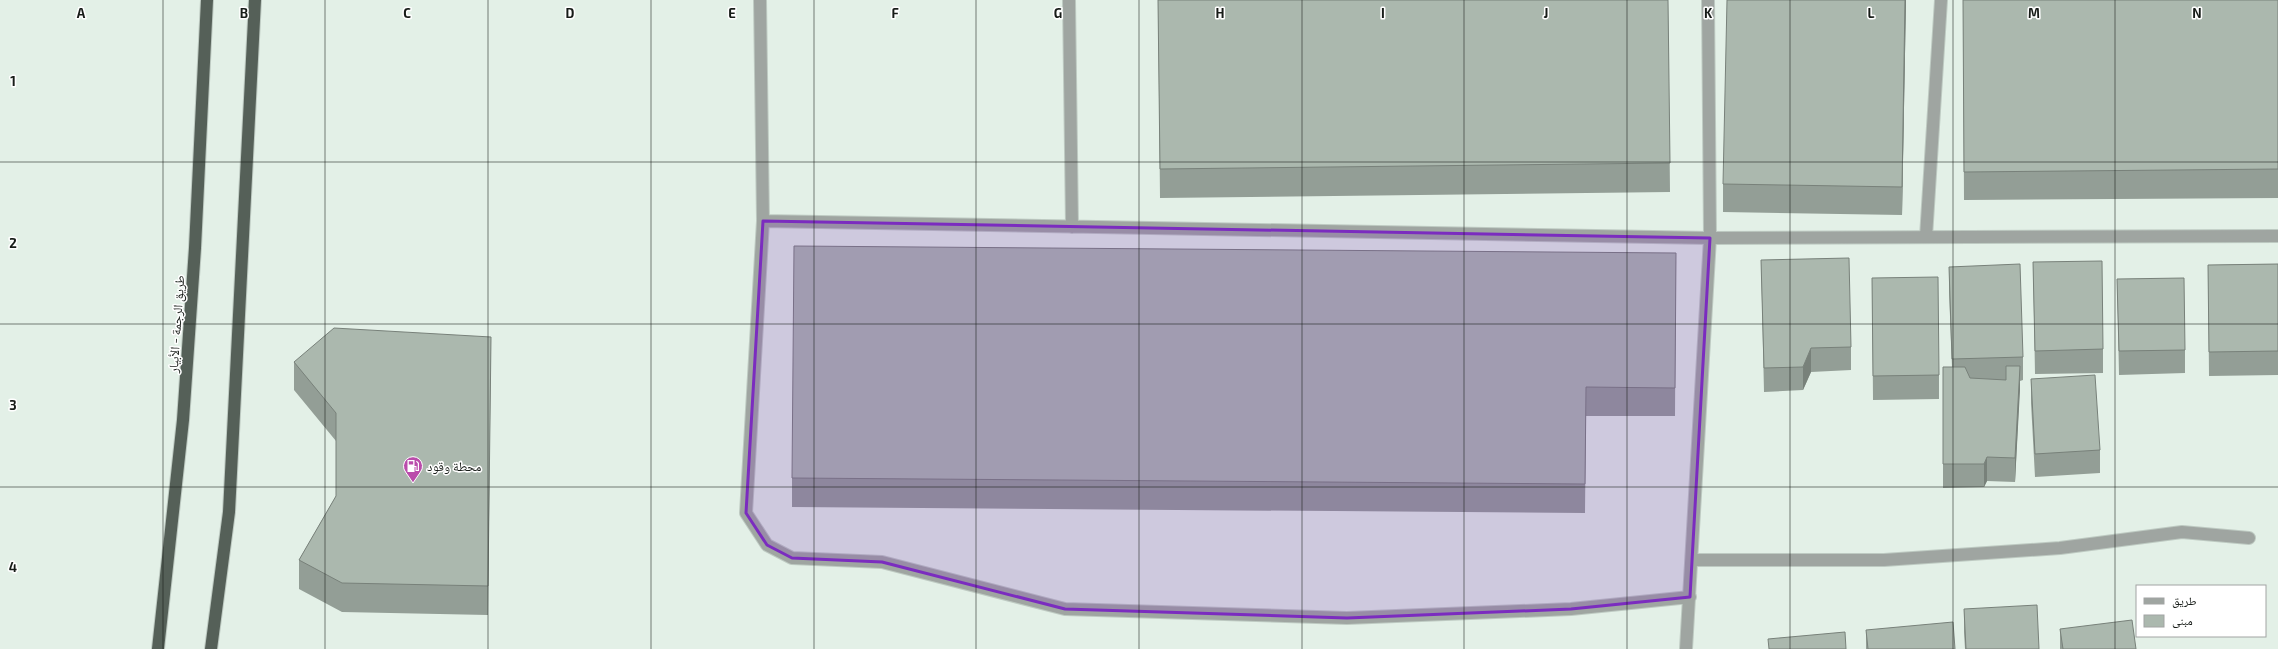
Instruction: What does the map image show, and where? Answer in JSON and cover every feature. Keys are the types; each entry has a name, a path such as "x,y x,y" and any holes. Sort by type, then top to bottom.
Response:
{"highway":[{"name":"طريق الرجمة - الأبيار","path":"158,649 183,420 195,248 207,0"},
{"path":"211,649 230,512 255,0"}],"street":[{"path":"760,0 763,221 746,513 767,545 792,558 882,562 1065,609 1347,618 1571,609 1690,597"},
{"path":"1069,0 1072,227"},
{"path":"1686,649 1710,238 1708,0"},
{"path":"1926,237 1941,0"},
{"path":"763,221 1710,238 2278,236"},
{"path":"1692,560 1884,560 2060,548 2182,532 2249,538"}],"highlighted area":[{"path":"763,221 1710,238 1690,597 1571,609 1347,618 1065,609 882,562 792,558 767,545 746,513"}],"building":[{"path":"1158,0 1668,0 1670,163 1160,169"},
{"path":"1727,0 1905,0 1902,187 1723,184"},
{"path":"1963,0 2278,0 2278,169 1964,172"},
{"path":"794,246 1676,253 1675,388 1586,387 1585,484 792,478"},
{"path":"1849,258 1851,347 1811,348 1803,367 1764,368 1761,260"},
{"path":"2102,261 2103,349 2035,351 2033,262"},
{"path":"2020,264 2023,357 1952,359 1949,267"},
{"path":"2278,264 2278,351 2209,352 2208,265"},
{"path":"1938,277 1939,375 1873,376 1872,278"},
{"path":"2184,278 2185,350 2119,351 2117,279"},
{"name":"محطة وقود","path":"334,328 491,337 488,586 342,583 299,560 336,496 336,413 294,362"},
{"path":"2006,366 2020,366 2015,458 1987,457 1984,464 1943,464 1943,367 1965,367 1970,378 2006,380"},
{"path":"2095,375 2100,450 2035,454 2031,379"},
{"path":"2037,605 2039,649 1966,649 1964,609"},
{"path":"2132,620 2136,649 2063,649 2060,629"},
{"path":"1953,622 1955,649 1868,649 1866,630"},
{"path":"1845,632 1846,649 1769,649 1768,639"}],"place":[{"name":"محطة وقود","path":"413,483"}]}
